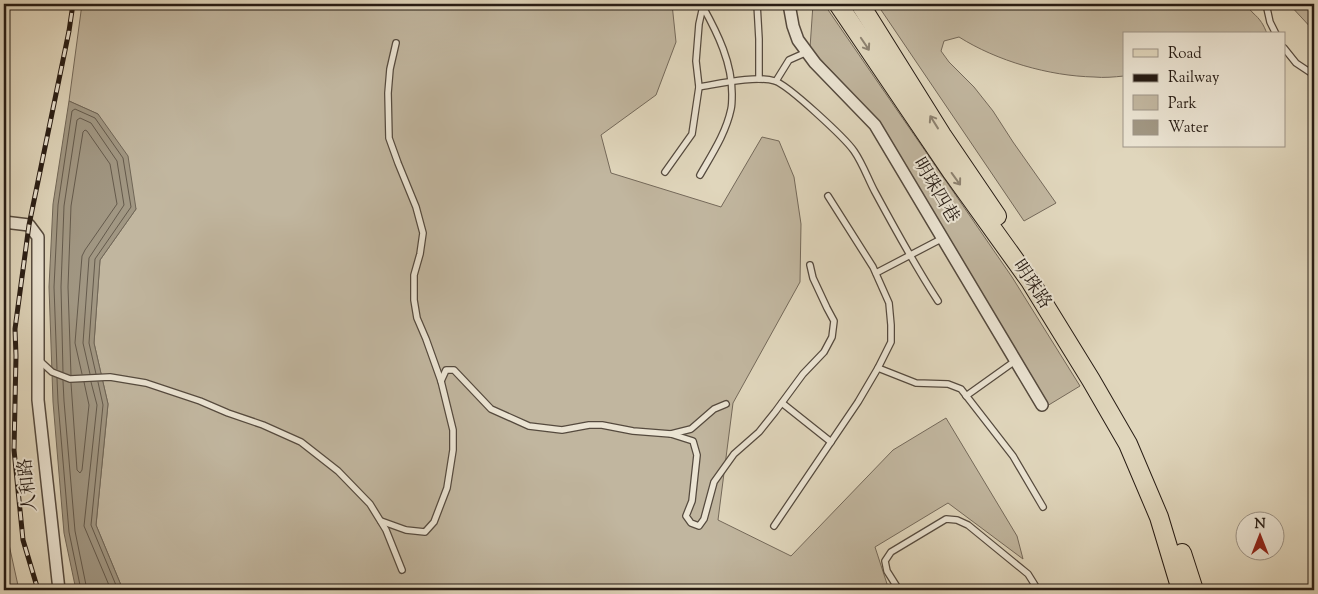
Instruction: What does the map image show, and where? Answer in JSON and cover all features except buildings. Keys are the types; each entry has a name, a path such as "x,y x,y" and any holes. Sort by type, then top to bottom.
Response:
{"main road":[{"name":"明珠路","path":"838,4 951,171 1030,281 1091,380 1128,444 1159,516 1181,590"},
{"name":"明珠路","path":"860,4 942,135 1032,267 1128,420 1159,485 1194,590"}],"street":[{"name":"明珠四巷","path":"789,4 798,40 815,62 875,125 1042,406"},
{"name":"人和路","path":"4,222 29,225 38,236 38,400 59,590"}],"lane":[{"path":"757,4 759,79"},
{"path":"1266,4 1270,22 1275,32"},
{"path":"700,175 722,135 732,108 732,82 727,60 713,24 703,6"},
{"path":"665,172 692,134 699,87 696,61 699,24 703,6"},
{"path":"381,521 406,530 425,532 434,522 447,488 453,450 453,430 441,381 417,318 414,300 414,276 420,254 422,233 416,207 389,138 388,93 390,69 396,43"},
{"path":"1286,50 1296,63 1314,75"},
{"path":"776,81 789,60 807,52"},
{"path":"699,87 759,79 776,81 798,97 827,123 854,151 909,256 938,302"},
{"path":"774,526 858,402 891,342 889,303 874,267 828,196"},
{"path":"876,273 942,238"},
{"path":"441,381 446,370 454,370 491,409 529,426 562,430 589,425 602,425 633,431 671,434 693,442 697,455 692,501 686,516 691,523 699,526 704,519 714,482 734,454 759,432 803,374 824,352 832,337 834,321 810,265"},
{"path":"38,360 52,372 70,379 110,377 146,383 200,400 300,442 338,471 370,504 386,530 402,570"},
{"path":"966,396 1016,361"},
{"path":"878,368 916,383 948,384 961,389 1013,456 1043,507"},
{"path":"782,403 831,442"},
{"path":"671,434 691,429 714,409 726,404"},
{"path":"899,590 887,572 884,561 891,552 946,519 957,520 968,525 1028,574 1038,590"}],"green space":[{"path":"82,4 672,4 676,42 656,95 601,135 611,173 721,207 762,137 779,141 794,177 801,224 800,282 733,403 718,520 791,556 893,450 946,418 1017,536 1023,559 948,503 875,547 889,590 123,590 96,525 108,404 94,343 100,260 136,209 98,114 69,101"},
{"path":"813,4 824,4 1012,277 1080,386 1047,406 880,123 810,48"},
{"path":"877,4 1244,4 1260,20 1266,32 1123,32 1123,76 1105,77 1059,74 1007,60 974,46 959,37 944,41 941,51 993,111 1056,203 1024,221"},
{"path":"1289,4 1314,4 1314,31"},
{"path":"8,540 19,590 4,590 4,541"}],"water":[{"path":"69,101 98,114 128,156 136,209 100,260 94,343 108,404 96,525 123,590 76,590 64,533 53,402 49,287 53,204"}],"railway":[{"path":"38,590 23,540 14,450 15,329 29,225 73,4"}]}
